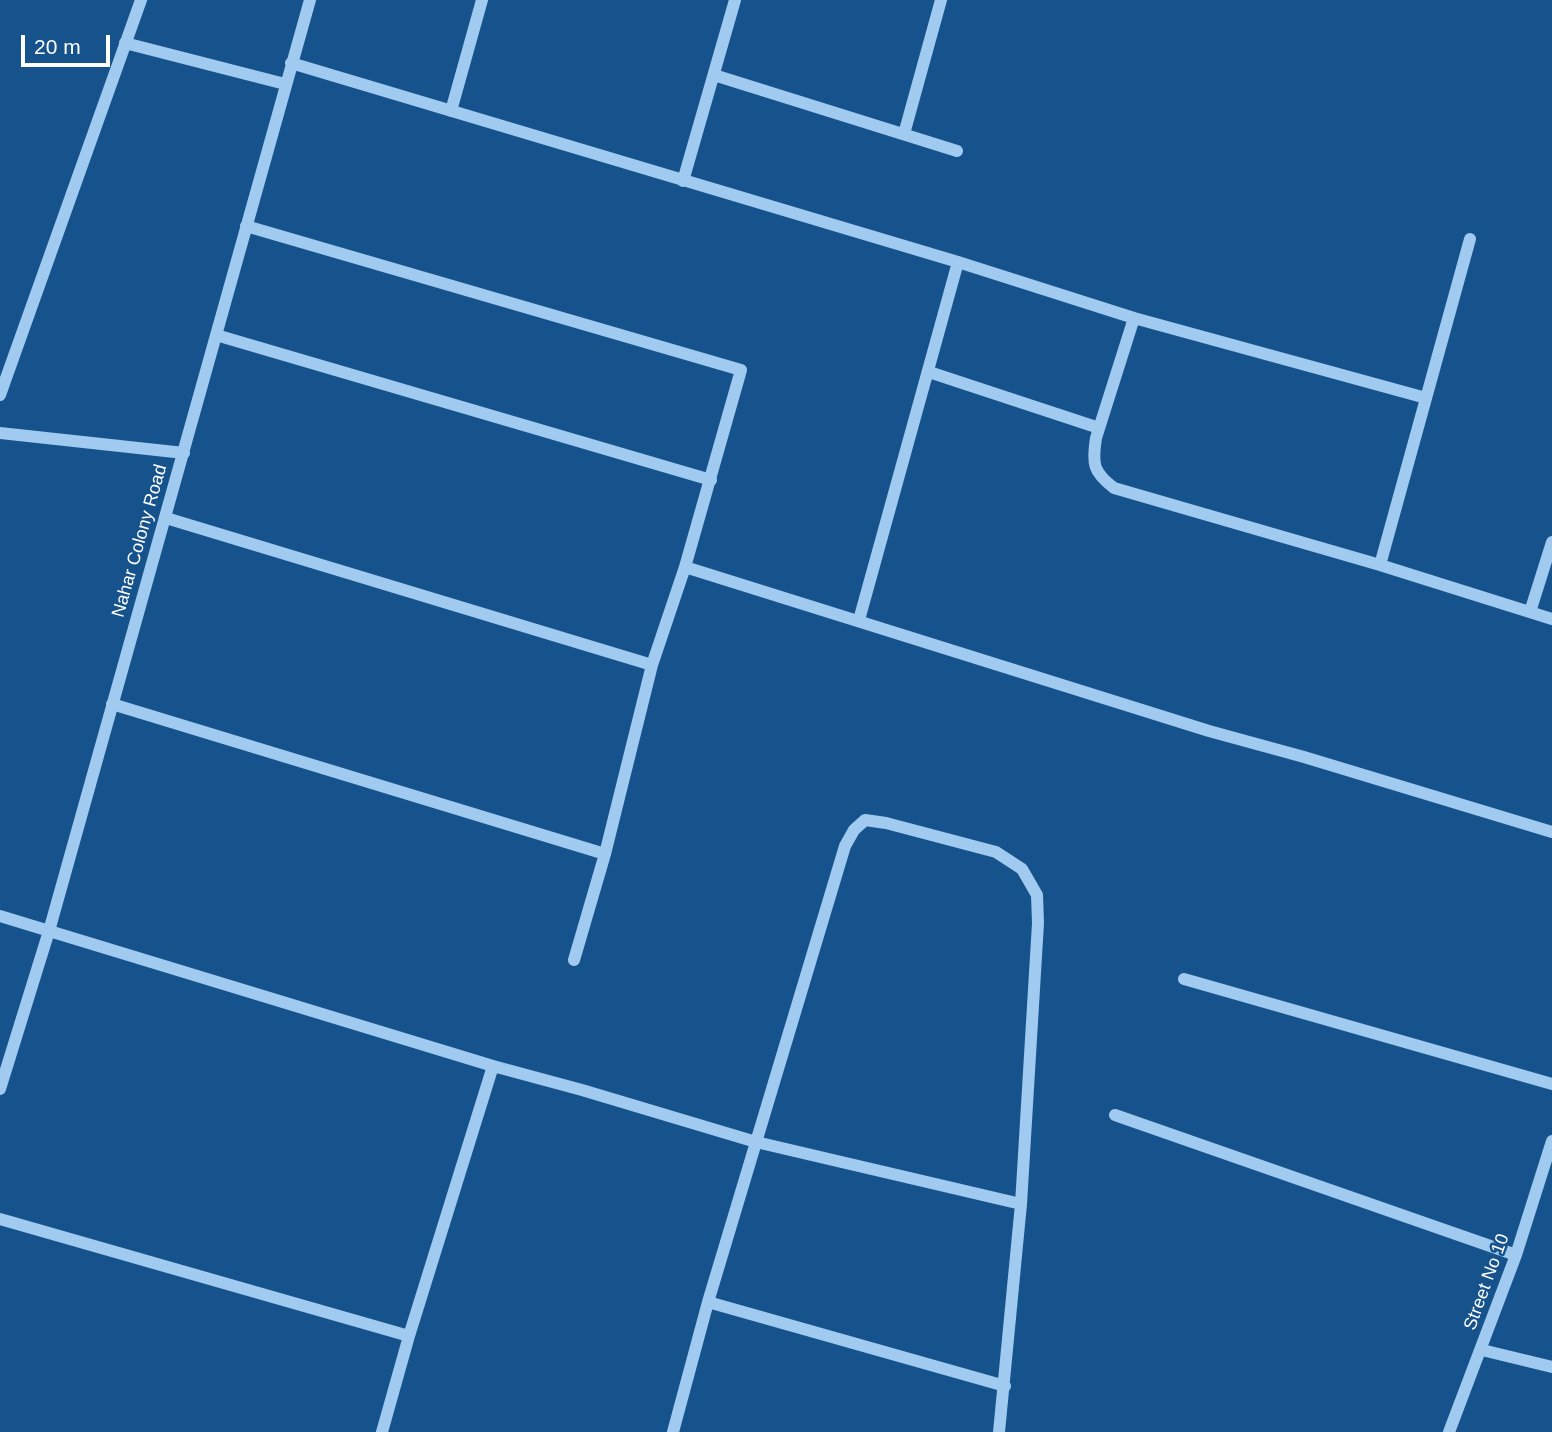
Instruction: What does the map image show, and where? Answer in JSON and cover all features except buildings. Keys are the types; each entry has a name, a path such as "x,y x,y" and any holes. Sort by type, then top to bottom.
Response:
{"street":[{"path":"0,395 141,0"},
{"name":"Nahar Colony Road","path":"0,1089 49,930 310,0"},
{"path":"451,111 482,0"},
{"path":"683,181 735,0"},
{"path":"904,135 942,0"},
{"path":"125,43 285,84"},
{"path":"291,63 958,262 1134,318 1426,398"},
{"path":"714,75 957,151"},
{"path":"246,226 741,370 711,480 653,665 605,854 574,960"},
{"path":"1380,565 1470,239"},
{"path":"859,620 958,262"},
{"path":"1134,318 1099,428 1093,459 1098,476 1114,488 1380,565 1552,619"},
{"path":"216,335 711,480"},
{"path":"929,372 1099,428"},
{"path":"0,433 184,453"},
{"path":"166,517 653,665"},
{"path":"1530,612 1552,542"},
{"path":"685,567 1209,731 1552,832"},
{"path":"112,704 605,854"},
{"path":"673,1432 708,1302 845,846 854,830 865,820 996,852 1022,869 1037,895 1038,923 1021,1204 999,1432"},
{"path":"0,916 493,1066 756,1142 1021,1204"},
{"path":"1184,979 1552,1084"},
{"path":"382,1432 493,1066"},
{"path":"1115,1115 1516,1255"},
{"name":"Street No 10","path":"1449,1432 1516,1255 1552,1142"},
{"path":"0,1219 409,1336"},
{"path":"708,1302 1005,1386"},
{"path":"1482,1350 1552,1367"}]}
